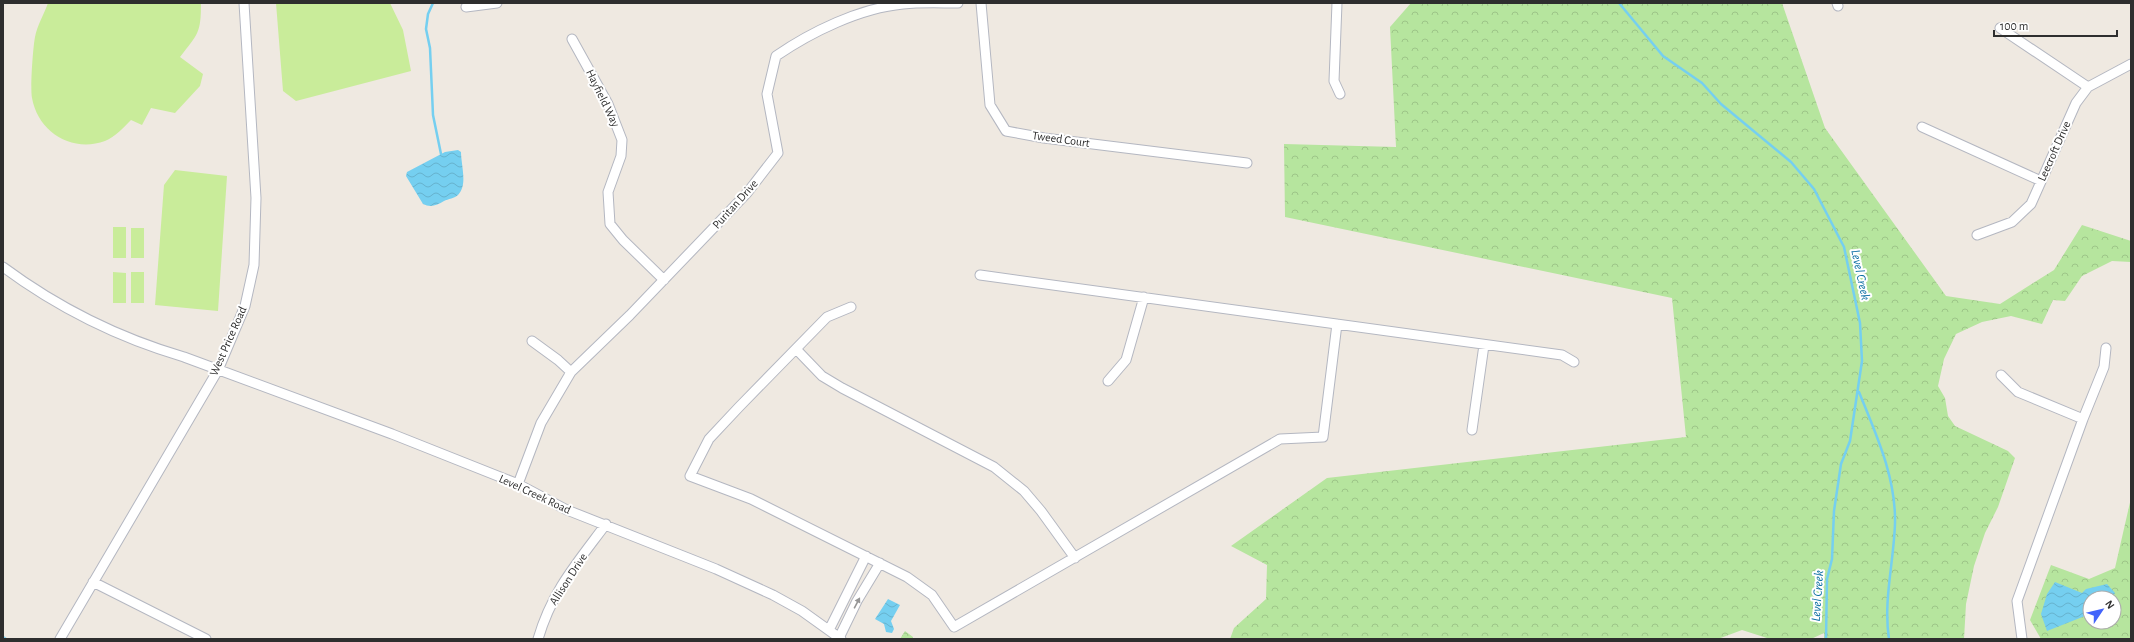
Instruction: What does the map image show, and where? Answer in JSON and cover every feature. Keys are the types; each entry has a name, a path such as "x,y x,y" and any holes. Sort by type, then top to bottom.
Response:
{"street":[{"name":"West Price Road","path":"60,639 218,370 245,306 254,265 256,198 244,3"},
{"path":"466,7 497,3"},
{"name":"Puritan Drive","path":"518,484 541,423 571,372 664,280 747,193 778,154 767,94 776,56 800,39 871,10 902,4 958,3"},
{"name":"Tweed Court","path":"981,3 990,105 1006,131 1044,138 1247,163"},
{"path":"1337,3 1334,81 1340,94"},
{"path":"2000,28 2088,87"},
{"name":"Hayfield Way","path":"572,39 608,104 622,140 621,156 608,192 610,224 623,240 664,280"},
{"name":"Leecroft Drive","path":"1977,235 2012,222 2032,204 2076,103 2088,87 2131,64"},
{"path":"1922,127 2041,181"},
{"name":"Level Creek Road","path":"3,267 63,306 104,328 157,349 392,434 518,484 566,510 606,524 773,595 802,611 840,638"},
{"path":"980,275 1562,355 1574,362"},
{"path":"1108,381 1126,360 1135,335 1144,298"},
{"path":"851,306 827,318 709,439 690,476 751,499 907,577 932,595 954,627 1280,439 1324,437 1337,324"},
{"path":"532,341 558,360 571,372"},
{"path":"1472,430 1484,345"},
{"path":"2022,639 2017,601 2083,419 2104,367 2106,348"},
{"path":"796,349 822,376 842,388 994,467 1024,491 1041,511 1075,558"},
{"path":"2001,374 2018,392 2083,419"},
{"name":"Allison Drive","path":"538,639 545,615 557,591 606,524"},
{"path":"829,630 866,556"},
{"path":"840,638 857,601 880,563"},
{"path":"93,582 206,639"}],"green space":[{"path":"48,3 201,3 200,21 197,33 195,38 180,57 203,74 200,86 175,113 151,108 142,125 131,120 116,134 105,141 93,144 81,144 69,142 58,137 41,121 31,93 35,37"},
{"path":"276,3 390,3 403,30 411,71 296,101 283,91"},
{"path":"1411,3 1782,3 1825,128 1946,296 2000,304 2054,270 2082,225 2131,241 2131,262 2112,261 2082,276 2065,301 2053,300 2042,324 2011,316 1982,322 1956,334 1944,359 1938,386 1945,398 1948,416 1955,426 2008,451 2015,458 1998,507 1985,533 1974,566 1966,604 1964,639 1824,639 1824,633 1811,639 1770,639 1742,630 1718,639 1230,639 1234,628 1266,599 1267,565 1231,546 1327,478 1686,437 1672,298 1285,217 1284,144 1396,147 1390,27"},
{"path":"175,170 227,176 218,311 155,305 164,185"},
{"path":"113,227 126,227 126,258 113,258"},
{"path":"131,228 144,228 144,258 131,258"},
{"path":"113,272 126,273 126,303 113,303"},
{"path":"131,272 144,272 144,303 131,303"},
{"path":"2131,498 2131,639 2041,639 2030,620 2051,565 2089,579 2115,568"},
{"path":"905,631 913,637 913,639 900,639"}],"water":[{"path":"458,150 461,152 463,175 463,186 461,191 457,196 436,205 429,206 423,204 406,176 407,172 445,152"},
{"path":"2055,582 2082,593 2082,617 2047,631 2041,614 2047,594"},
{"path":"2107,584 2112,590 2085,590 2086,589"},
{"path":"888,599 900,605 891,621 894,629 892,633 886,632 884,624 875,619"}],"waterway":[{"path":"433,3 428,14 426,29 430,48 433,115 441,154"},
{"name":"Level Creek","path":"1619,3 1663,56 1702,83 1721,104 1791,162 1814,189 1844,247 1860,323 1862,361 1850,441 1841,464 1834,511 1832,559 1827,579 1826,639"},
{"path":"1859,392 1884,456 1892,489 1895,523 1887,610 1889,639"}]}
